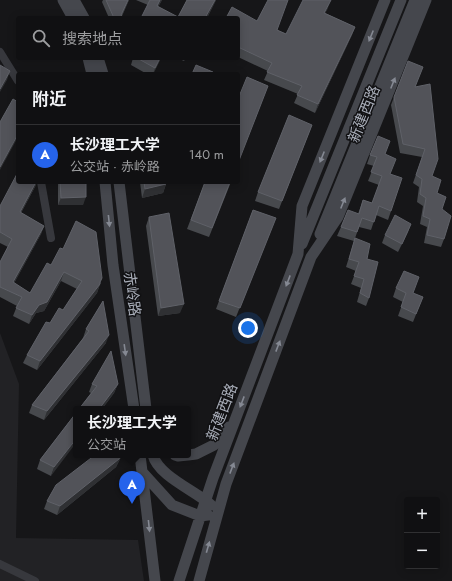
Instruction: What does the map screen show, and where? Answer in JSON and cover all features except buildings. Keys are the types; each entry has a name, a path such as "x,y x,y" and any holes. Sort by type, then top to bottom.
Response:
{"main road":[{"path":"63,0 72,16"},
{"path":"74,0 83,16"},
{"name":"新建西路","path":"298,254 302,206 386,0"},
{"name":"新建西路","path":"179,581 213,478 298,254 401,0"},
{"name":"新建西路","path":"219,509 226,484 311,257 415,0"},
{"name":"新建西路","path":"311,257 338,217 426,0"},
{"path":"88,60 92,72"},
{"path":"99,60 102,72"},
{"name":"赤岭路","path":"105,184 113,265 134,406"},
{"name":"赤岭路","path":"119,184 146,406"},
{"path":"191,455 196,454 214,445 235,419"},
{"path":"140,458 155,581"},
{"path":"154,458 170,477 219,509"},
{"path":"143,473 172,505 200,516 219,509"},
{"path":"199,581 219,509"}],"street":[{"path":"0,52 16,78"},
{"path":"41,184 51,238"},
{"path":"0,564 35,581"}],"shaded area":[{"path":"0,333 19,384 16,538 138,540 144,581 0,581"}],"place":[{"name":"长沙理工大学","path":"132,504"}]}
